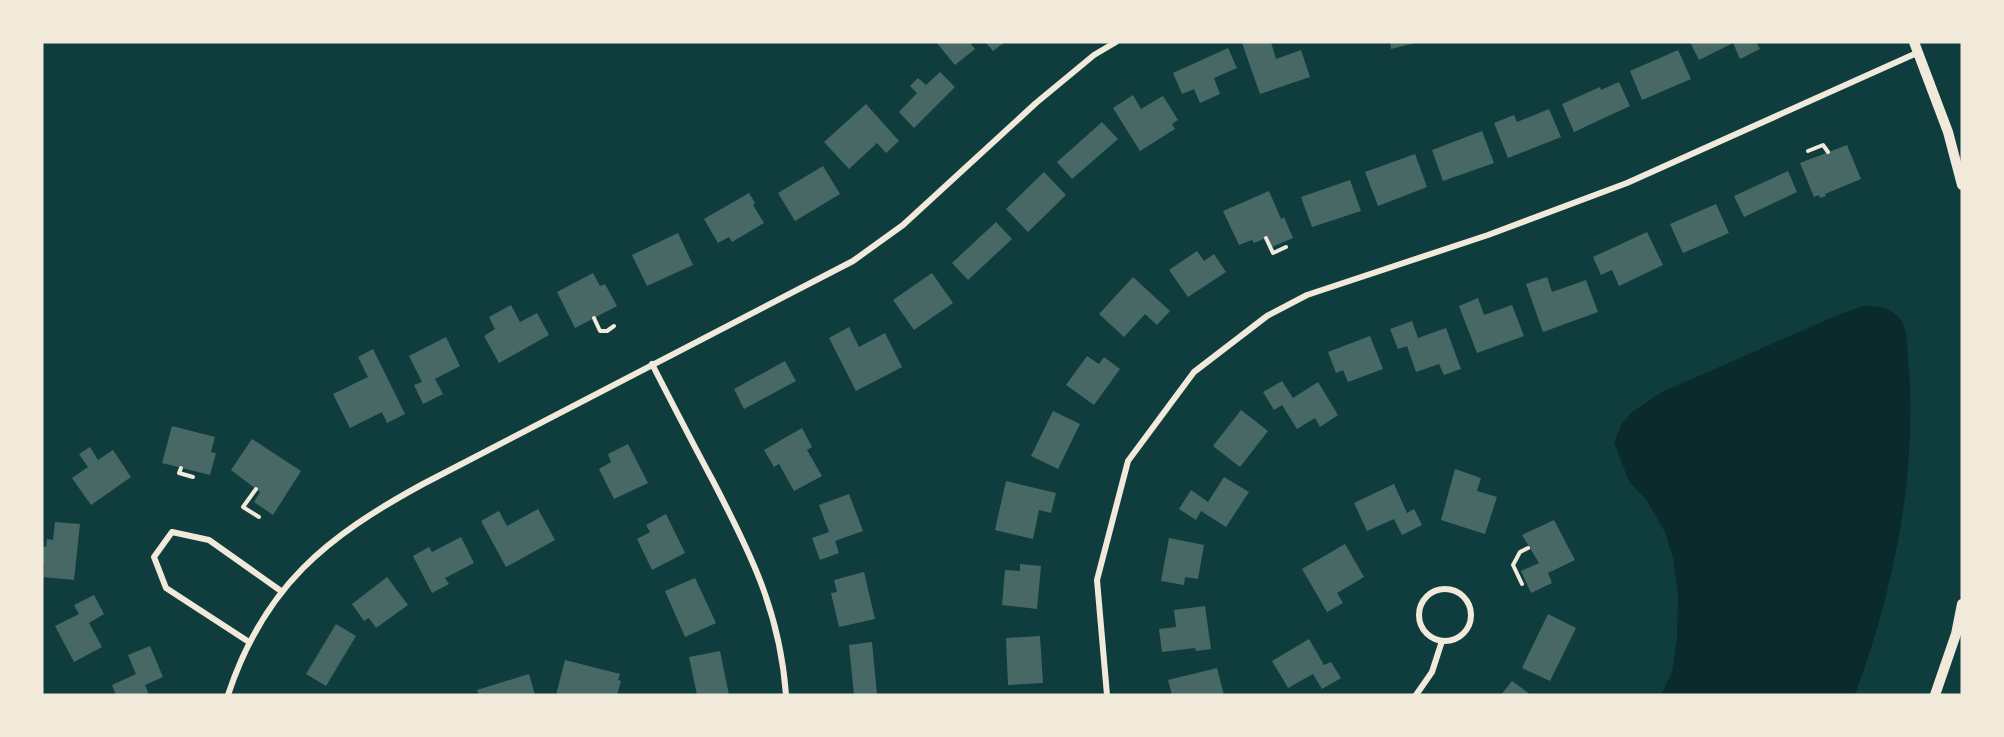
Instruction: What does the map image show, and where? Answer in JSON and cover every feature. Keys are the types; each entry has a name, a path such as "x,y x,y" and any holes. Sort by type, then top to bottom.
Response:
{"street":[{"path":"228,695 249,642 263,616 281,591 326,546 350,527 378,508 853,261 903,225 1036,103 1094,55 1116,42"},
{"path":"1107,695 1097,580 1128,461 1194,372 1267,316 1307,295 1488,235 1627,183 1916,47 1948,132 1962,185"},
{"path":"652,364 757,569 780,643 786,695"},
{"path":"249,642 166,588 154,557 172,532 209,540 281,591"},
{"path":"1448,589 1458,592 1466,599 1471,618 1468,628 1461,635 1452,640 1442,641 1432,638 1424,631 1419,612 1422,602 1429,594 1448,589"},
{"path":"1935,695 1956,634 1962,604"},
{"path":"1416,695 1432,672 1442,641"}],"path":[{"path":"1808,151 1823,145 1828,152"},
{"path":"1266,238 1273,253 1286,248"},
{"path":"594,318 600,331 607,331 615,326"},
{"path":"181,468 179,473 193,477"},
{"path":"256,489 243,507 259,517"},
{"path":"1522,584 1513,565 1520,552 1528,548"}],"water":[{"path":"1863,306 1888,310 1896,315 1903,324 1907,343 1911,410 1905,493 1891,576 1869,656 1855,695 1661,695 1672,672 1677,639 1678,595 1673,558 1665,532 1647,501 1629,481 1614,443 1621,425 1632,412 1660,393 1842,313"}],"building":[{"path":"936,42 974,42 971,44 975,49 955,65"},
{"path":"985,42 1005,42 993,51"},
{"path":"1271,42 1276,59 1301,50 1310,77 1260,94 1242,43"},
{"path":"1390,42 1415,42 1415,43 1391,49"},
{"path":"1690,42 1756,42 1760,49 1740,59 1733,43 1699,60"},
{"path":"1228,48 1237,68 1214,78 1220,94 1200,103 1194,89 1182,94 1173,73"},
{"path":"1678,50 1691,79 1642,100 1630,71"},
{"path":"940,72 955,87 914,128 899,112 917,93 910,86 918,78 926,85"},
{"path":"1619,82 1630,106 1574,132 1562,104 1600,87 1601,90"},
{"path":"1133,95 1141,109 1163,96 1178,120 1172,124 1175,129 1140,151 1113,108"},
{"path":"866,104 899,141 886,153 877,143 849,169 824,142"},
{"path":"1549,109 1561,137 1508,158 1494,123 1514,115 1517,122"},
{"path":"1102,122 1118,139 1072,179 1057,162"},
{"path":"1482,131 1494,163 1443,181 1432,150"},
{"path":"1847,145 1861,179 1825,194 1826,196 1814,197 1800,163"},
{"path":"1415,154 1427,187 1378,206 1365,172"},
{"path":"823,166 840,194 795,221 778,193"},
{"path":"1788,171 1797,192 1744,217 1734,196"},
{"path":"1044,172 1066,195 1028,232 1006,209"},
{"path":"1350,180 1361,211 1312,227 1301,197"},
{"path":"1269,191 1281,219 1284,217 1293,238 1272,247 1268,237 1254,243 1252,240 1239,245 1223,211"},
{"path":"749,193 764,223 732,242 729,237 718,243 704,219"},
{"path":"1716,204 1729,233 1683,253 1670,224"},
{"path":"996,222 1012,239 968,280 952,263"},
{"path":"1647,232 1663,265 1619,286 1612,270 1601,275 1593,257"},
{"path":"678,233 693,265 647,286 632,255"},
{"path":"1197,251 1204,261 1214,254 1226,272 1188,297 1169,270"},
{"path":"593,273 600,286 605,284 617,306 575,328 557,292"},
{"path":"932,273 953,303 914,330 893,300"},
{"path":"1133,277 1170,311 1157,325 1145,314 1124,337 1099,314"},
{"path":"1547,277 1552,292 1586,280 1598,312 1543,332 1526,284"},
{"path":"1478,298 1484,315 1512,305 1524,336 1477,353 1459,306"},
{"path":"511,305 520,322 537,313 549,335 499,363 484,336 495,329 489,317"},
{"path":"1412,321 1418,338 1446,328 1461,369 1444,375 1439,364 1416,372 1407,346 1398,349 1390,329"},
{"path":"849,327 859,347 885,333 902,367 856,391 829,338"},
{"path":"1370,336 1383,369 1348,382 1343,370 1336,373 1328,352"},
{"path":"446,337 460,366 435,379 443,394 423,404 414,385 422,382 409,356"},
{"path":"373,349 405,414 387,423 382,412 350,428 333,394 368,377 358,357"},
{"path":"1087,356 1099,364 1104,357 1120,369 1094,405 1066,385"},
{"path":"785,361 796,381 744,409 734,389"},
{"path":"1282,381 1293,398 1318,382 1338,415 1320,427 1315,418 1297,429 1282,405 1274,410 1263,392"},
{"path":"1241,410 1268,431 1240,467 1213,446"},
{"path":"1053,411 1080,424 1058,469 1031,456"},
{"path":"172,426 215,437 211,452 216,453 210,475 162,463"},
{"path":"802,428 812,447 807,450 822,476 794,491 779,464 774,467 764,450"},
{"path":"252,439 301,471 273,515 254,502 260,492 231,470"},
{"path":"628,444 648,483 614,499 599,469 611,462 608,454"},
{"path":"90,447 98,460 113,450 131,477 91,505 72,478 88,467 79,454"},
{"path":"1455,469 1481,478 1477,491 1497,497 1485,534 1441,520"},
{"path":"1224,477 1249,492 1226,527 1201,511 1196,520 1179,509 1191,490 1208,502"},
{"path":"1006,481 1056,493 1051,513 1039,510 1033,539 995,530"},
{"path":"1394,484 1407,513 1414,509 1422,525 1402,535 1394,519 1367,531 1354,503"},
{"path":"849,494 863,531 835,541 839,553 820,560 812,538 829,532 819,505"},
{"path":"538,509 555,540 506,567 481,521 499,511 507,526"},
{"path":"666,514 685,553 652,570 637,539 650,532 646,525"},
{"path":"1554,520 1575,560 1548,573 1552,583 1531,593 1521,571 1539,563 1522,535"},
{"path":"55,522 80,524 74,580 43,577 42,546 46,547 47,539 53,540"},
{"path":"461,537 474,563 445,578 449,584 432,593 413,556 429,547 432,552"},
{"path":"1169,538 1204,545 1198,579 1185,577 1184,585 1161,581"},
{"path":"1345,544 1364,577 1337,593 1343,603 1327,612 1302,569"},
{"path":"1020,564 1041,566 1037,609 1002,605 1005,570 1020,571"},
{"path":"864,572 875,619 839,627 831,593 837,592 834,580"},
{"path":"387,577 408,605 376,628 369,618 364,621 352,604"},
{"path":"695,578 716,623 685,637 665,591"},
{"path":"94,595 104,614 89,623 102,647 74,662 55,626 79,614 74,605"},
{"path":"1205,606 1211,649 1196,651 1195,648 1162,652 1159,629 1176,627 1174,610"},
{"path":"1548,614 1576,628 1550,681 1522,668"},
{"path":"336,624 356,636 326,686 306,674"},
{"path":"1040,636 1043,683 1008,685 1006,638"},
{"path":"1309,639 1324,665 1331,662 1341,678 1322,689 1313,674 1288,688 1272,661"},
{"path":"872,642 877,695 854,695 849,645"},
{"path":"150,646 163,677 145,685 149,695 116,695 112,685 136,674 128,655"},
{"path":"720,651 729,695 697,695 689,657"},
{"path":"565,660 620,674 618,680 621,681 617,695 556,695"},
{"path":"1217,668 1224,695 1172,695 1168,680"},
{"path":"529,674 535,695 479,695 477,690"},
{"path":"1512,681 1531,695 1501,695"}]}
